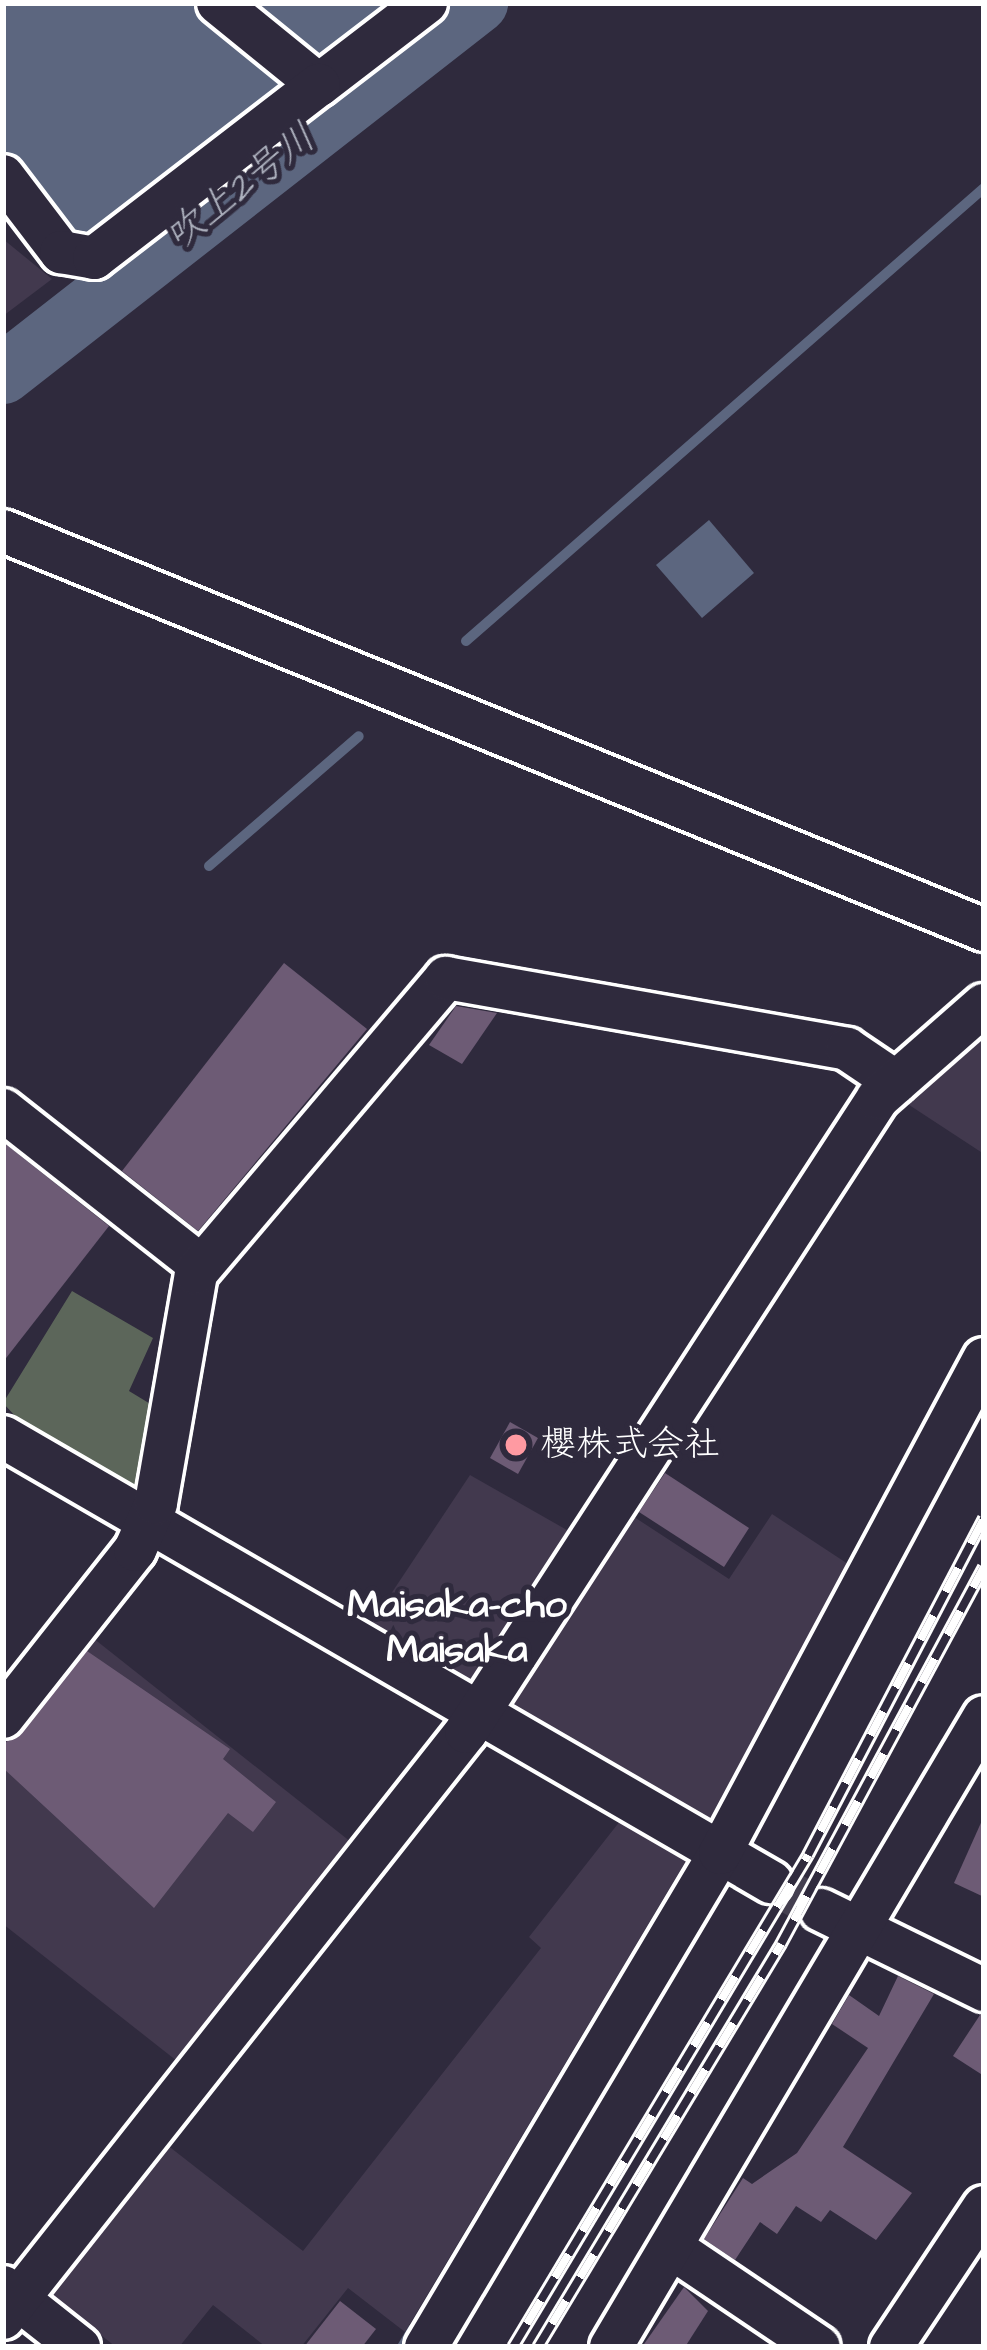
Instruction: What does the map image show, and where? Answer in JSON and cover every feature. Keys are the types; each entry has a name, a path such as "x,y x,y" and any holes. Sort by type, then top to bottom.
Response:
{"street":[{"path":"218,3 319,86"},
{"path":"3,176 61,252 94,258 426,3"},
{"path":"3,531 984,931"},
{"path":"3,1717 145,1526 201,1266 446,978 847,1049 896,1082"},
{"path":"79,2347 8,2301 476,1714 896,1082 984,1005"},
{"path":"3,1110 201,1266"},
{"path":"426,2347 720,1852 984,1359"},
{"path":"3,1437 145,1526 771,1882"},
{"path":"611,2347 865,1934 984,1717"},
{"path":"821,1910 984,1990"},
{"path":"891,2347 984,2207"},
{"path":"672,2248 819,2347"}],"shaded area":[{"path":"3,239 52,279 3,316"},
{"path":"984,1025 984,1154 900,1099"},
{"path":"470,1475 574,1534 474,1687 369,1627"},
{"path":"625,1511 729,1579 772,1514 848,1564 709,1820 501,1702"},
{"path":"88,1634 356,1846 182,2065 3,1924 3,1741"},
{"path":"624,1816 690,1854 405,2332 348,2288 301,2347 266,2347 213,2305 179,2347 116,2347 44,2290 162,2141 303,2251 541,1948 529,1937"}],"green space":[{"path":"72,1291 153,1338 129,1391 157,1408 141,1497 31,1433 3,1403"}],"water":[{"path":"3,3 435,3 96,263 3,182"},
{"path":"709,520 754,573 702,618 656,565"}],"building":[{"path":"284,963 367,1029 198,1231 122,1171"},
{"path":"456,1006 497,1013 462,1064 429,1045"},
{"path":"3,1142 109,1226 3,1362"},
{"path":"510,1422 538,1438 518,1474 490,1458"},
{"path":"665,1473 749,1528 724,1567 639,1512"},
{"path":"87,1651 230,1749 223,1759 276,1802 253,1832 228,1813 154,1908 3,1768 3,1746"},
{"path":"984,1816 984,1897 954,1883"},
{"path":"898,1976 934,1994 843,2147 912,2193 876,2240 830,2210 821,2222 796,2206 777,2234 760,2222 735,2260 704,2239 743,2178 752,2184 797,2153 868,2048 832,2024 849,1995 879,2016"},
{"path":"984,2015 984,2076 953,2056"},
{"path":"684,2287 708,2311 685,2347 642,2347"},
{"path":"340,2301 376,2329 362,2347 304,2347"}],"waterway":[{"name":"吹上2号川","path":"3,374 478,3"},
{"path":"466,641 984,188"},
{"path":"209,866 359,736"},
{"path":"402,2347 413,2329"}],"tunnel":[{"path":"771,1882 821,1910"}],"railway":[{"path":"513,2347 808,1855 984,1518"},
{"path":"538,2347 781,1944 984,1567"}],"place":[{"name":"櫻株式会社","path":"516,1445"}],"district":[{"name":"Maisaka-cho Maisaka","path":"457,1630"}]}
